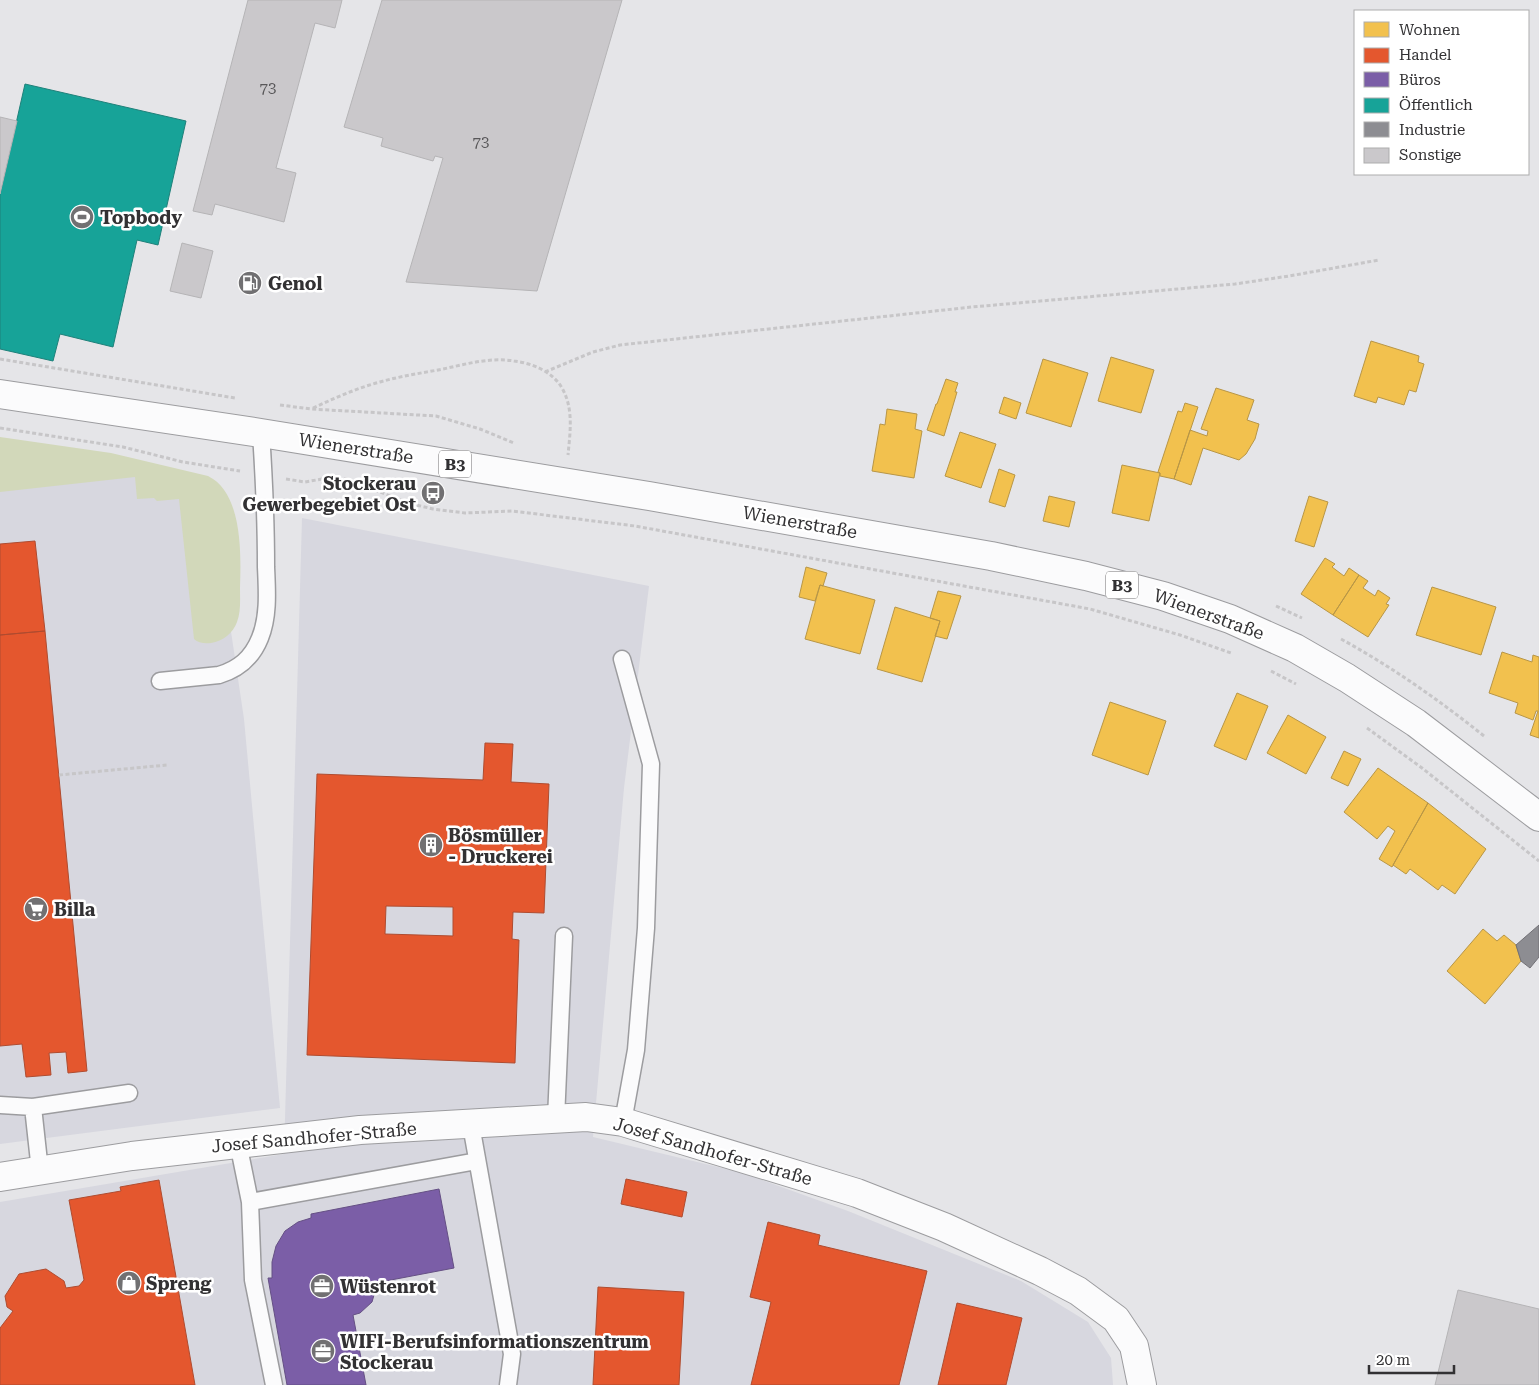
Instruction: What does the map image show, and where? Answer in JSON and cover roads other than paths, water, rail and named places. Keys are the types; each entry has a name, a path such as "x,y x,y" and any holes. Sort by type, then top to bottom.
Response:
{"main road":[{"name":"Wienerstraße","path":"0,394 261,433 992,556 1086,576 1171,599 1230,619 1295,648 1348,678 1416,723 1539,817"},
{"name":"Josef Sandhofer-Straße","path":"0,1177 132,1156 360,1130 586,1118 623,1122 857,1193 944,1227 1040,1271 1078,1291 1116,1320 1134,1346 1142,1385"}],"lane":[{"path":"160,681 212,676 228,672 243,664 256,646 263,628 267,594 261,433"},
{"path":"622,659 651,764 646,928 636,1050 623,1122"},
{"path":"556,1119 564,936"},
{"path":"0,1105 33,1107 129,1093"},
{"path":"33,1107 40,1171"},
{"path":"471,1124 512,1354 508,1385"},
{"path":"238,1143 250,1202 253,1280 274,1385"},
{"path":"250,1202 477,1161"}],"place":[{"name":"Topbody","path":"82,217"},
{"name":"Genol","path":"250,283"},
{"name":"Stockerau Gewerbegebiet Ost","path":"433,493"},
{"name":"Bösmüller - Druckerei","path":"431,845"},
{"name":"Billa","path":"36,909"},
{"name":"Spreng","path":"129,1283"},
{"name":"Wüstenrot","path":"322,1286"},
{"name":"WIFI-Berufsinformationszentrum Stockerau","path":"323,1351"}]}
